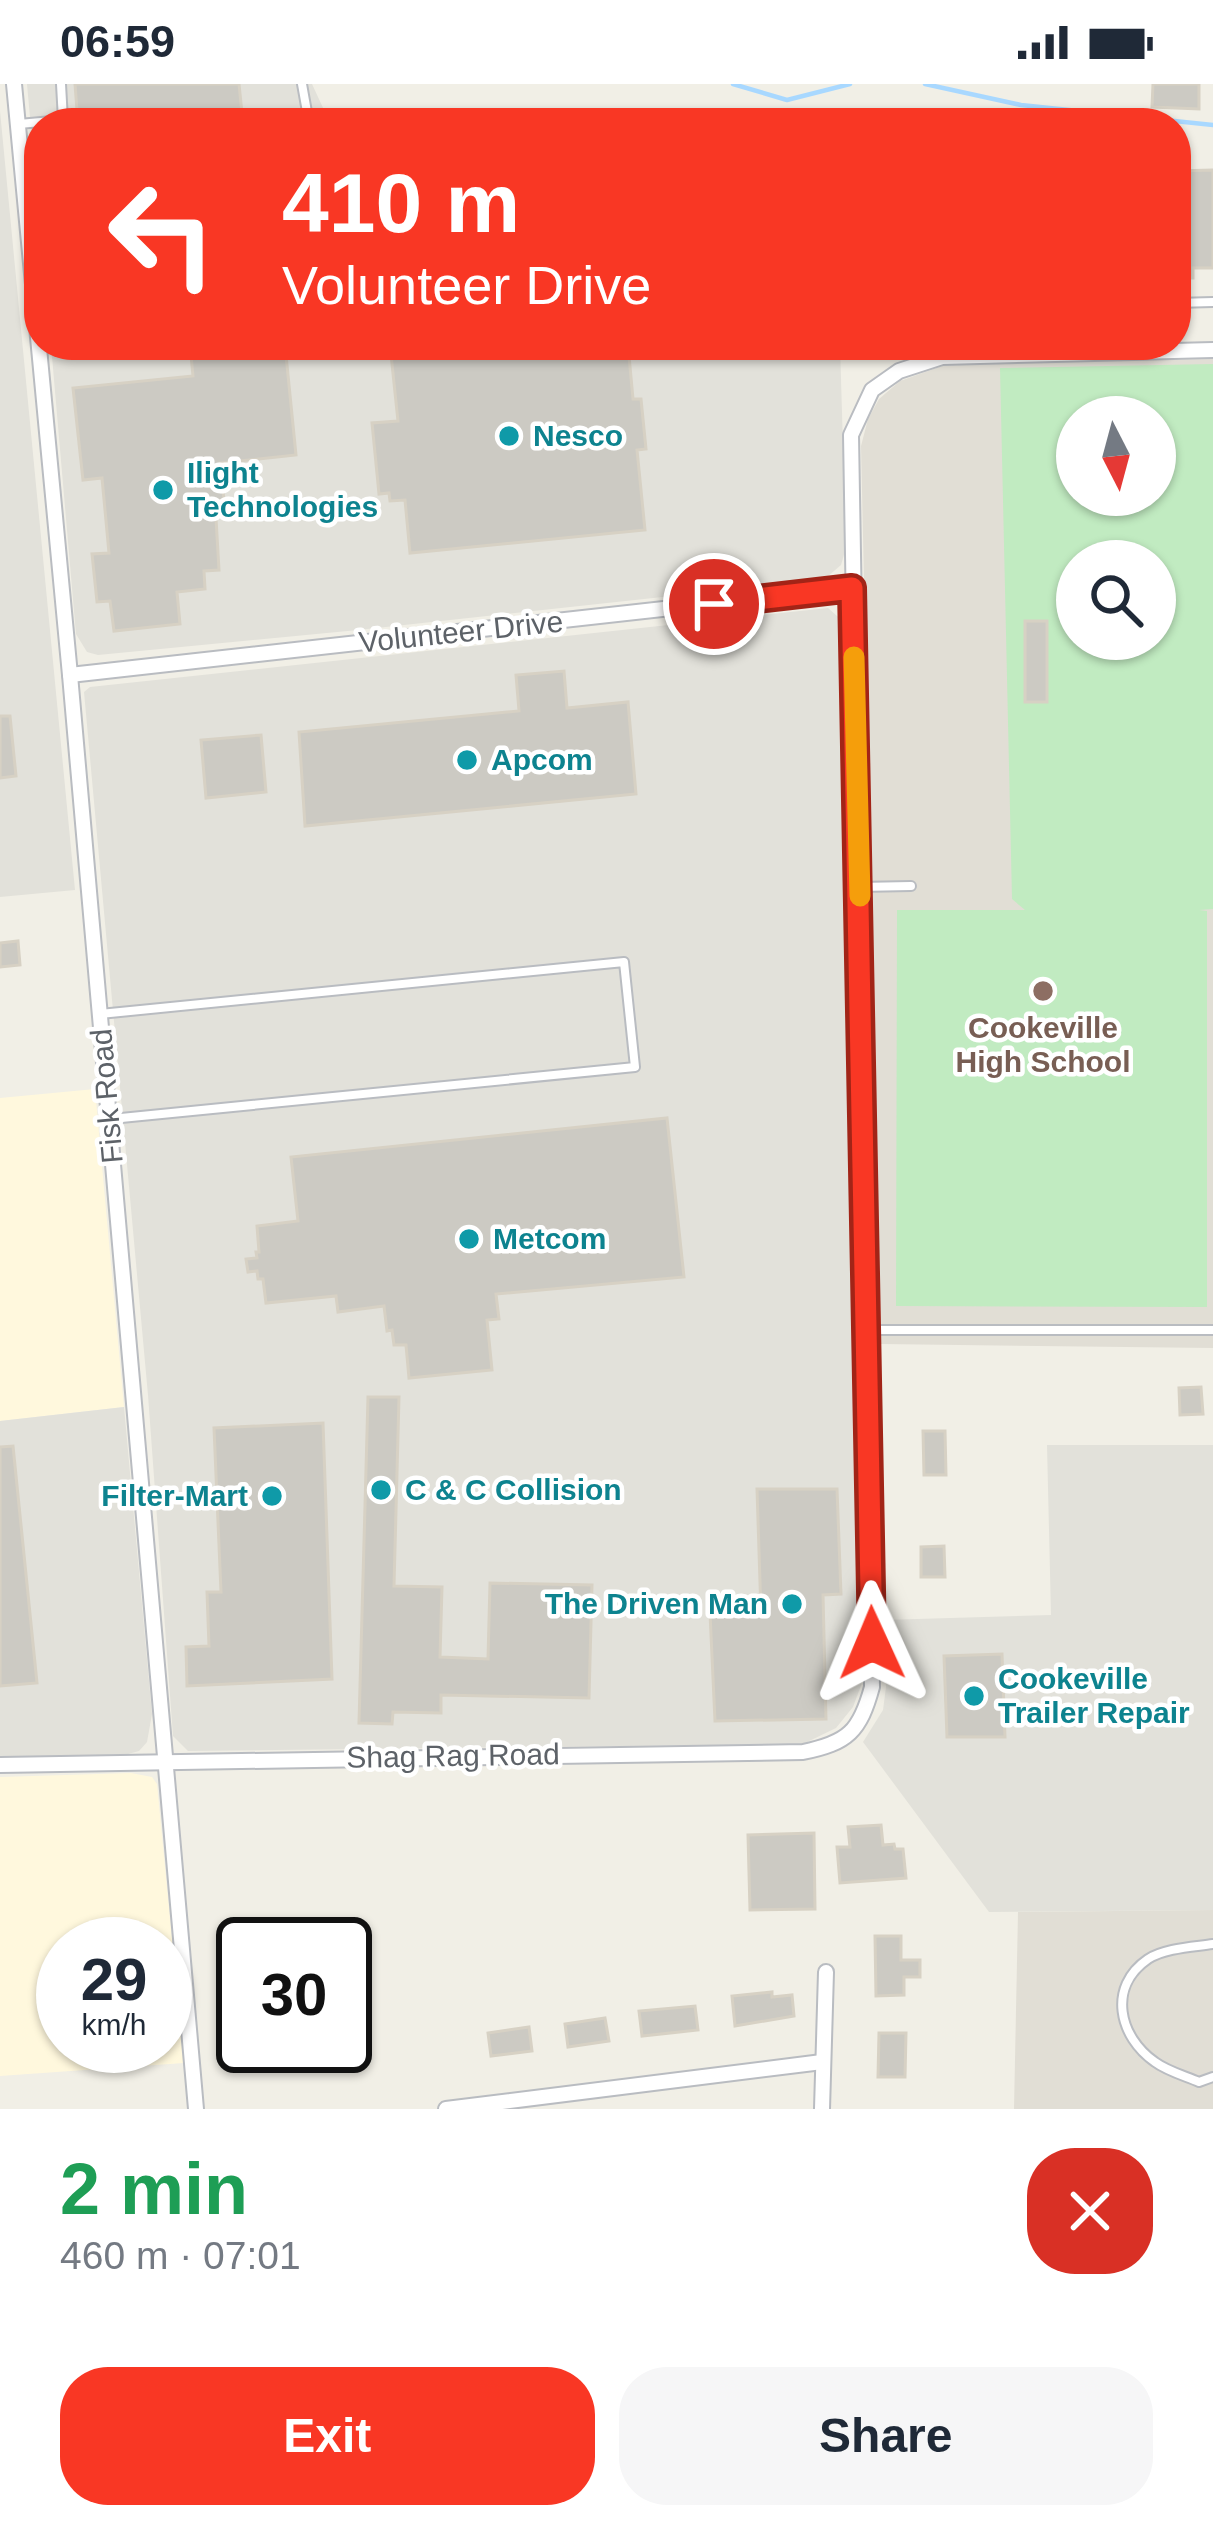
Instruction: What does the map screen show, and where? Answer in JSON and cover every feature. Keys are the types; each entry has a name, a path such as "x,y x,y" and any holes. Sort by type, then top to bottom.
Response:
{"street":[{"name":"Fisk Road","path":"14,84 24,188"},
{"name":"Fisk Road","path":"42,360 196,2109"},
{"path":"869,1330 851,434 872,389 899,371 933,360"},
{"name":"Volunteer Drive","path":"70,675 852,588"},
{"name":"Shag Rag Road","path":"0,1765 803,1751 832,1746 850,1734 865,1713 872,1687 869,1330"},
{"path":"822,2109 826,1972"},
{"path":"446,2109 822,2062"}],"lane":[{"path":"17,124 24,123"},
{"path":"860,887 911,886"},
{"path":"100,1014 624,962 635,1067 110,1119"},
{"path":"869,1330 1213,1330"},
{"path":"1213,1944 1150,1957 1129,1977 1120,2011 1130,2037 1156,2063 1199,2083 1213,2078"}],"shaded area":[{"path":"27,84 312,84 323,108 29,108"},
{"path":"0,111 75,890 0,897"},
{"name":"Cookeville High School","path":"1213,359 1213,1348 881,1344 861,446 879,399 900,381 948,364"},
{"path":"52,360 840,360 846,548 841,565 827,577 98,655 87,652 76,634"},
{"path":"828,608 845,623 849,634 866,1672 853,1707 836,1728 803,1744 188,1751 173,1736 148,1395 84,692 90,687"},
{"path":"95,1089 124,1407 0,1421 0,1098"},
{"path":"124,1407 152,1714 147,1742 128,1754 0,1759 0,1421"},
{"path":"1047,1445 1213,1445 1213,1910 989,1912 863,1742 883,1710 883,1620 1051,1615"},
{"path":"131,1773 152,1777 157,1784 170,1917 36,1917 36,2073 42,2073 0,2076 0,1777"},
{"path":"1213,1910 1213,2109 1014,2109 1018,1912"}],"green space":[{"name":"Cookeville High School","path":"1213,364 1213,909 1199,910 1207,911 1207,1307 896,1306 897,910 1025,910 1012,899 1000,368"}],"building":[{"path":"75,84 239,84 241,108 77,108"},
{"path":"1153,84 1199,84 1199,109 1152,107"},
{"path":"1213,170 1213,268 1193,268 1193,278 1191,278 1191,171"},
{"name":"Ilight Technologies","path":"191,360 286,360 296,455 220,463 224,500 215,501 219,570 204,571 205,589 177,592 180,624 114,631 110,601 97,602 92,554 109,553 102,478 83,480 73,388 193,376"},
{"name":"Nesco","path":"392,360 629,360 633,399 641,399 646,449 637,450 645,530 410,553 405,500 390,501 389,493 379,494 372,423 398,421"},
{"path":"1025,621 1047,621 1047,702 1025,702"},
{"name":"Apcom","path":"564,671 567,708 628,702 636,794 305,826 299,732 519,711 516,675"},
{"path":"0,716 10,716 16,776 0,778"},
{"path":"261,735 266,792 206,798 201,740"},
{"path":"18,941 20,965 0,967 0,943"},
{"name":"Metcom","path":"667,1118 684,1277 496,1294 499,1319 487,1320 492,1370 409,1378 406,1345 394,1345 384,1306 338,1312 336,1296 266,1303 263,1279 258,1279 257,1271 248,1272 246,1259 257,1258 259,1252 257,1226 298,1221 291,1157"},
{"path":"1201,1387 1203,1414 1180,1415 1179,1388"},
{"name":"C & C Collision","path":"368,1397 399,1397 394,1586 442,1587 440,1657 488,1659 490,1583 592,1585 589,1698 441,1695 441,1713 393,1712 392,1724 359,1723"},
{"name":"Filter-Mart","path":"323,1423 332,1679 187,1686 186,1647 209,1646 207,1592 221,1592 214,1428"},
{"path":"923,1431 945,1431 946,1475 924,1475"},
{"name":"Filter-Mart","path":"13,1446 37,1683 0,1686 0,1447"},
{"name":"The Driven Man","path":"757,1489 837,1489 841,1594 823,1595 826,1719 715,1721 710,1613 761,1613"},
{"path":"944,1546 945,1577 921,1577 921,1547"},
{"name":"Cookeville Trailer Repair","path":"1002,1654 1005,1737 947,1737 944,1656"},
{"path":"881,1825 883,1845 903,1849 906,1878 840,1883 837,1847 850,1847 848,1827"},
{"path":"814,1833 815,1909 750,1910 748,1835"},
{"path":"875,1936 901,1936 901,1960 920,1960 920,1977 904,1977 904,1995 876,1996"},
{"path":"772,1992 772,1997 792,1995 794,2016 735,2026 732,1996"},
{"path":"695,2006 698,2030 642,2036 639,2011"},
{"path":"605,2018 609,2041 568,2047 565,2024"},
{"path":"529,2027 532,2051 491,2056 488,2033"},
{"path":"879,2033 906,2033 905,2077 878,2077"}],"waterway":[{"path":"733,84 787,100 850,84"},
{"path":"925,84 1050,108"},
{"path":"1191,123 1213,125"}],"slow traffic":[{"path":"854,657 860,896"}],"place":[{"name":"Nesco","path":"509,436"},
{"name":"Ilight Technologies","path":"163,490"},
{"name":"Apcom","path":"467,760"},
{"name":"Cookeville High School","path":"1043,991"},
{"name":"Metcom","path":"469,1239"},
{"name":"C & C Collision","path":"381,1490"},
{"name":"Filter-Mart","path":"272,1496"},
{"name":"The Driven Man","path":"792,1604"},
{"name":"Cookeville Trailer Repair","path":"974,1696"}],"route":[{"path":"714,604 852,588 872,1643"}]}
